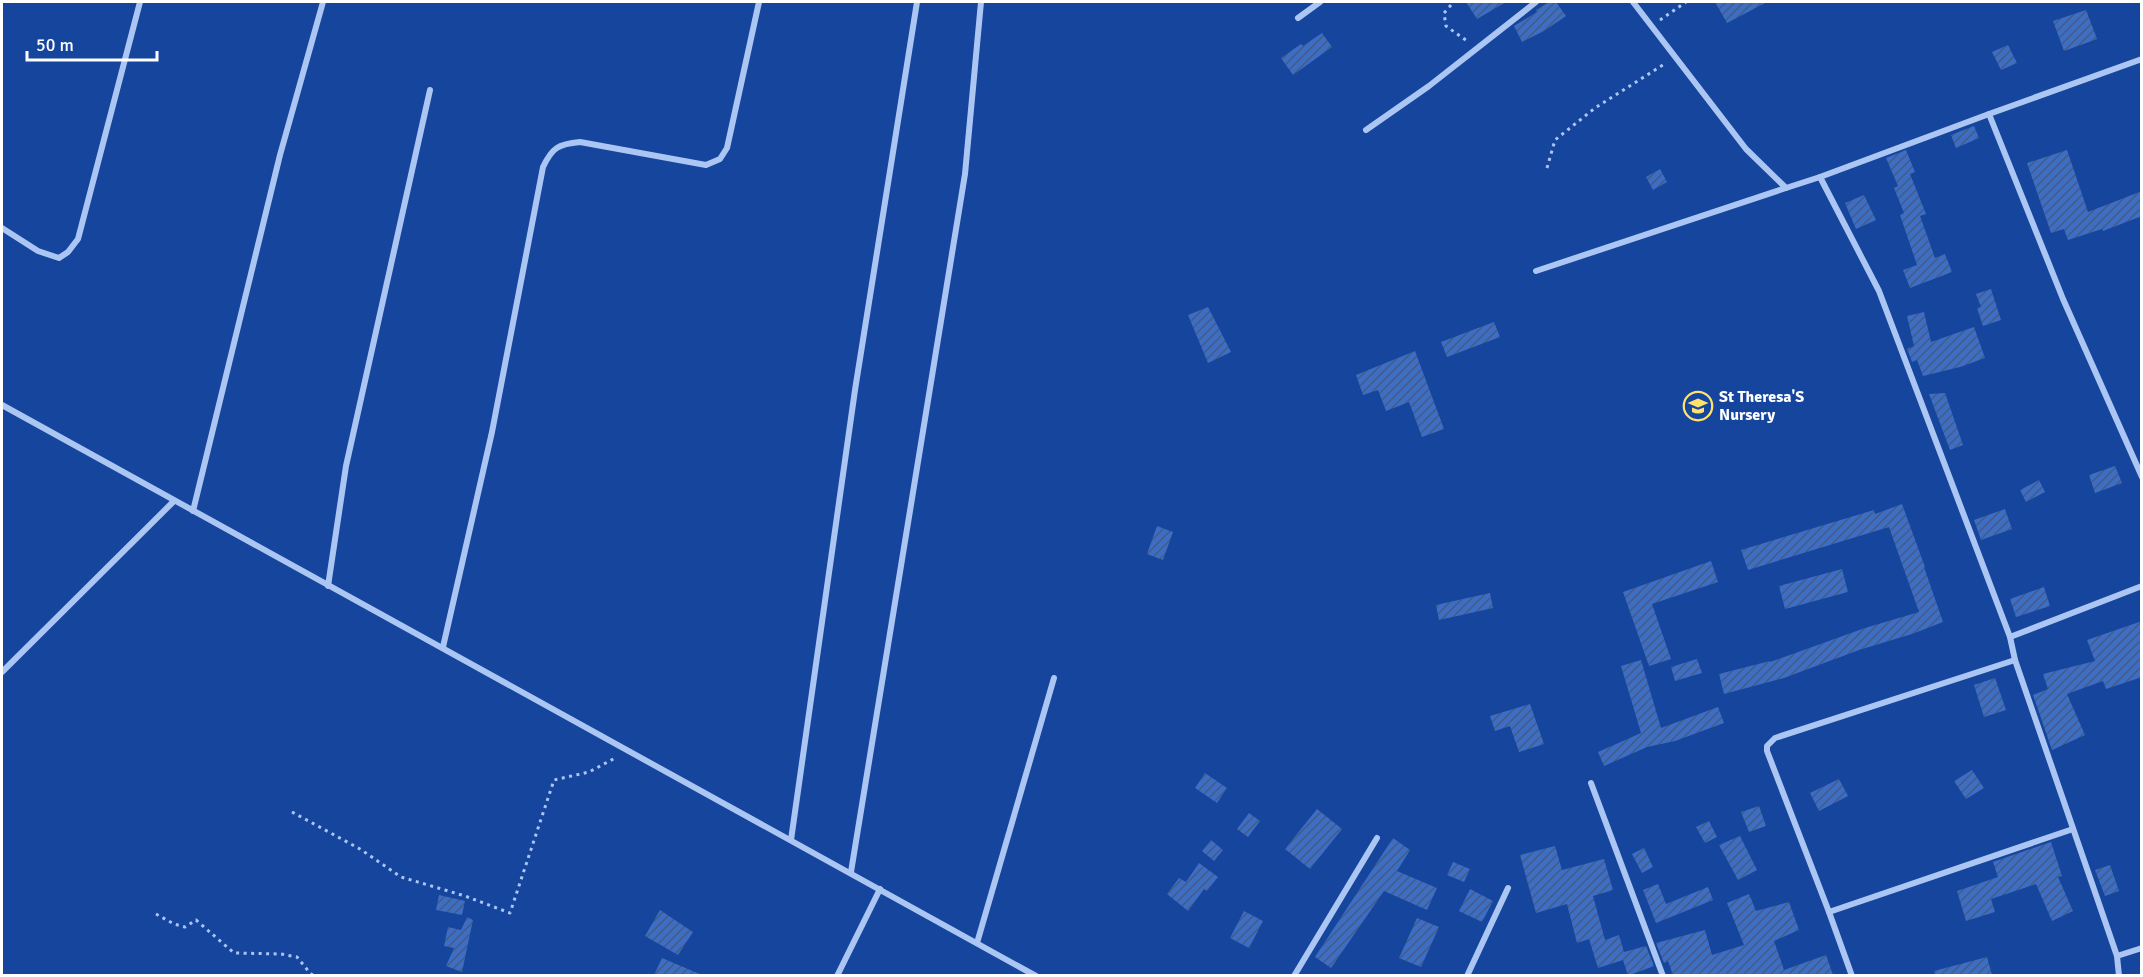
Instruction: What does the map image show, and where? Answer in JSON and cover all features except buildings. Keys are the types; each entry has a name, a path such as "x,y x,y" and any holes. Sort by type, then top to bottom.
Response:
{"street":[{"path":"2,228 38,251 59,258 68,252 78,239 140,2"},
{"path":"193,511 280,155 323,2"},
{"path":"442,647 492,432 543,167 551,151 566,143 580,142 706,165 720,159 727,148 759,2"},
{"path":"791,840 855,390 917,2"},
{"path":"850,872 965,174 981,2"},
{"path":"1298,18 1320,2"},
{"path":"1365,130 1429,86 1536,2"},
{"path":"1633,2 1746,149 1786,188"},
{"path":"1536,271 1820,177 2142,59"},
{"path":"328,586 346,466 430,90"},
{"path":"1989,114 2063,299 2142,477"},
{"path":"1820,177 1879,291 2010,637 2015,660 2117,957 2119,975"},
{"path":"2,405 1036,975"},
{"path":"2,672 174,501"},
{"path":"2010,637 2142,586"},
{"path":"1852,975 1767,746 1775,738 2015,660"},
{"path":"977,943 1054,678"},
{"path":"1591,783 1663,975"},
{"path":"1829,912 2073,829"},
{"path":"1294,975 1377,838"},
{"path":"1467,975 1508,888"},
{"path":"837,975 880,889"},
{"path":"2117,957 2142,948"}],"path":[{"path":"1656,23 1686,2"},
{"path":"1451,5 1444,13 1446,26 1465,41 1484,42"},
{"path":"1547,168 1556,140 1595,108 1666,63"},
{"path":"292,812 360,849 401,877 465,896 510,913 555,780 589,772 629,750"},
{"path":"156,914 185,927 196,920 234,953 281,954 297,957 314,975"}],"place":[{"name":"St Theresa'S Nursery","path":"1698,406"}]}
